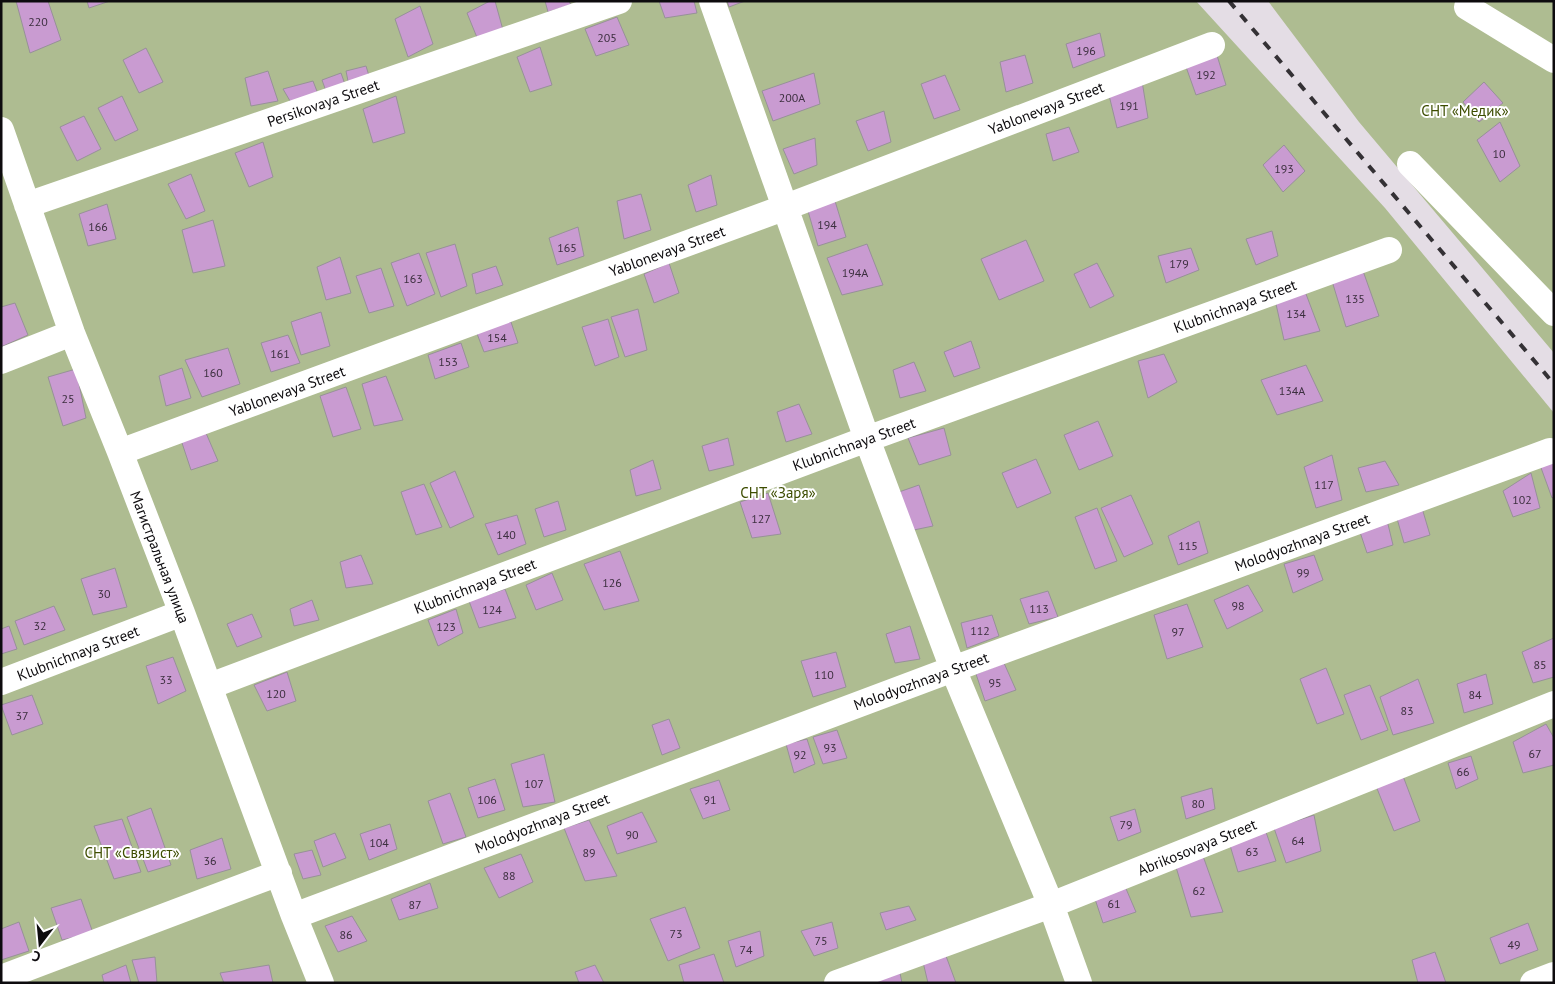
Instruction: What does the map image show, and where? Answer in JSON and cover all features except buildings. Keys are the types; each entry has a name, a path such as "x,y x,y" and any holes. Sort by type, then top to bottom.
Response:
{"street":[{"name":"Persikovaya Street","path":"27,205 619,1"},
{"path":"712,1 867,438 953,669 1051,905 1079,983"},
{"path":"1466,6 1554,60"},
{"name":"Yablonevaya Street","path":"120,452 786,207 1212,46"},
{"name":"Магистральная улица","path":"1,130 72,333 210,686 294,916 321,983"},
{"path":"1410,164 1554,313"},
{"name":"Klubnichnaya Street","path":"210,686 867,438 1389,250"},
{"path":"1,361 72,333"},
{"name":"Molodyozhnaya Street","path":"294,916 953,669 1550,451"},
{"name":"Klubnichnaya Street","path":"1,682 182,613"},
{"name":"Abrikosovaya Street","path":"837,983 1051,905 1554,704"},
{"path":"1,978 279,873"},
{"path":"1534,983 1554,975"}],"green space":[{"name":"СНТ «Заря»","path":"1,1 1196,1 1385,208 1554,413 1554,983 1,983"},
{"name":"СНТ «Медик»","path":"1268,1 1554,1 1554,353 1359,122"}],"railway":[{"path":"1229,1 1554,384"}],"park label":[{"name":"СНТ «Связист»","path":"132,852"}]}
